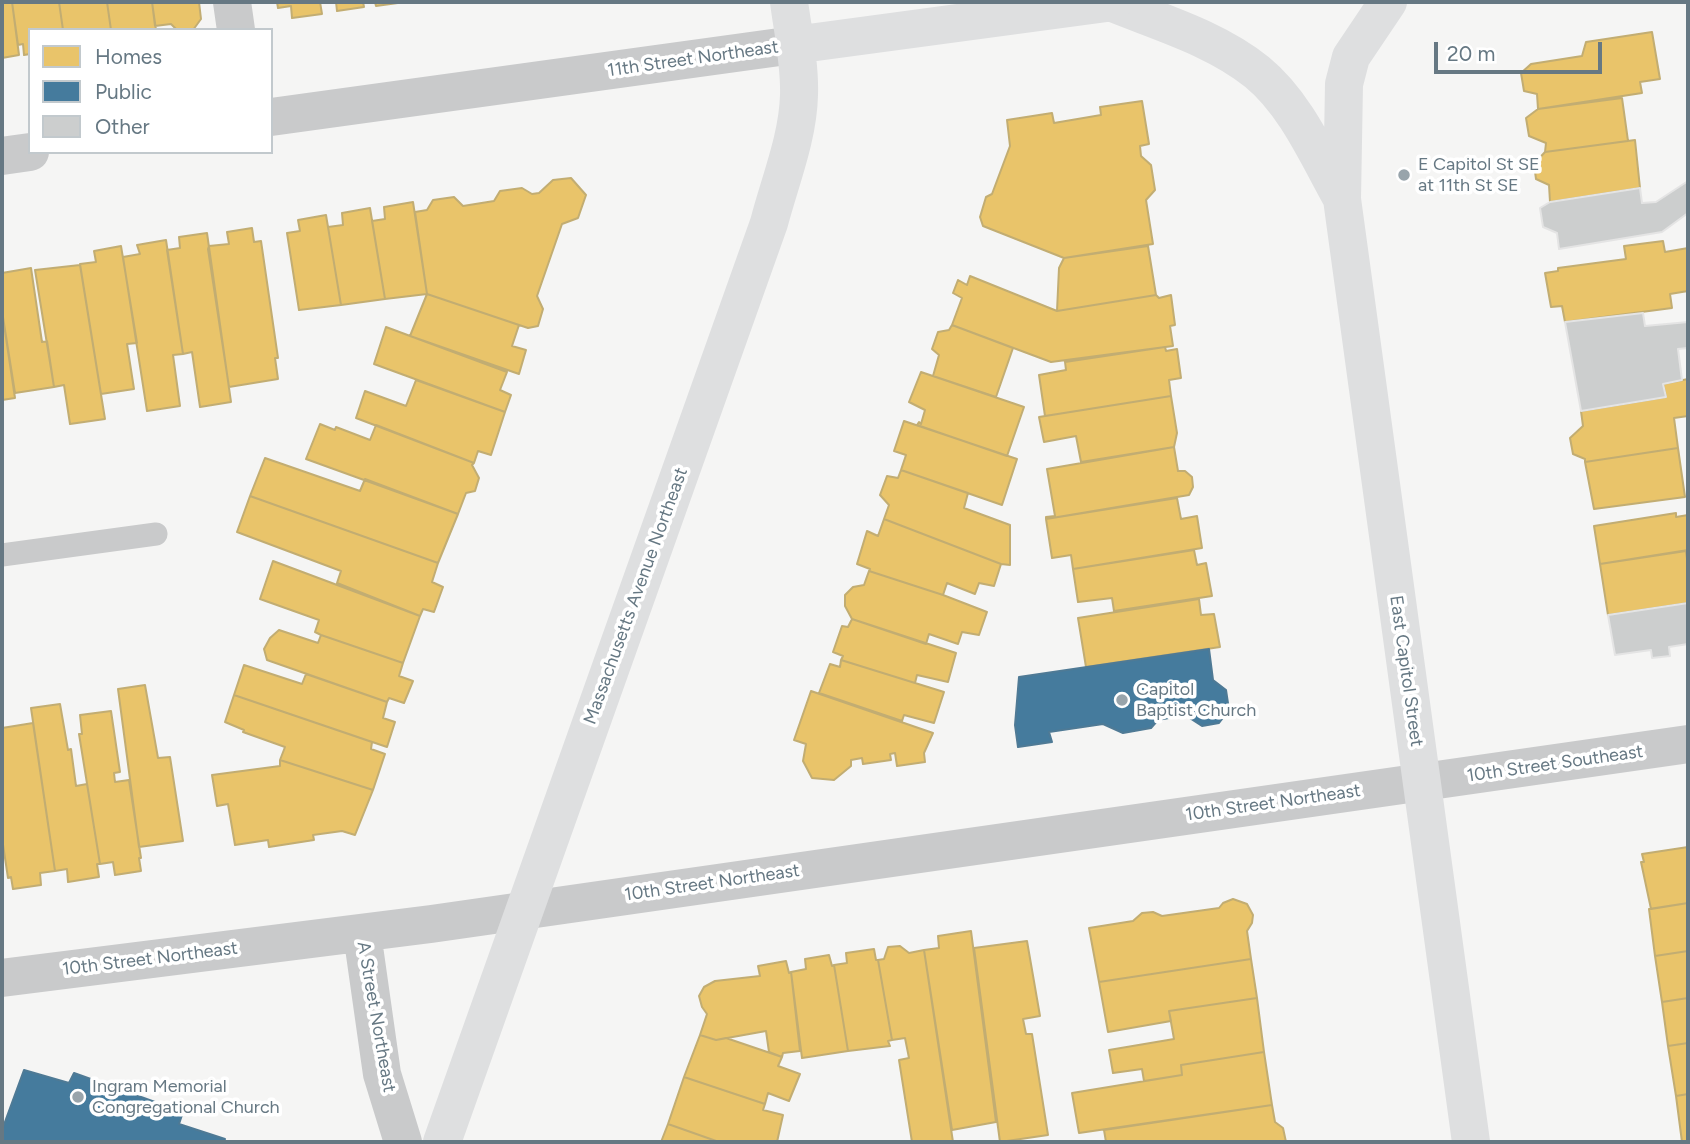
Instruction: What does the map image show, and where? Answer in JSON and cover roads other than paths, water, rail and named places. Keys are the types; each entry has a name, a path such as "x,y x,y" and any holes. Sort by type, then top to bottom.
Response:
{"main road":[{"name":"Massachusetts Avenue Northeast","path":"442,1142 769,223 796,127 799,93 789,2"},
{"name":"11th Street Northeast","path":"794,45 1112,2"},
{"path":"1112,2 1227,51 1258,73 1294,115 1342,199"},
{"path":"1342,199 1346,75 1351,57 1388,2"},
{"name":"East Capitol Street","path":"1342,199 1471,1142"}],"street":[{"path":"232,2 236,28"},
{"name":"11th Street Northeast","path":"273,117 794,45"},
{"path":"2,156 28,152"},
{"name":"10th Street Southeast","path":"1422,783 1688,744"},
{"name":"10th Street Northeast","path":"2,978 362,933 1422,783"},
{"name":"A Street Northeast","path":"362,933 382,1074 403,1142"}],"lane":[{"path":"2,555 156,534"}],"place":[{"name":"E Capitol St SE at 11th St SE","path":"1404,175"},
{"name":"Capitol Baptist Church","path":"1122,700"},
{"name":"Ingram Memorial Congregational Church","path":"78,1097"}]}
